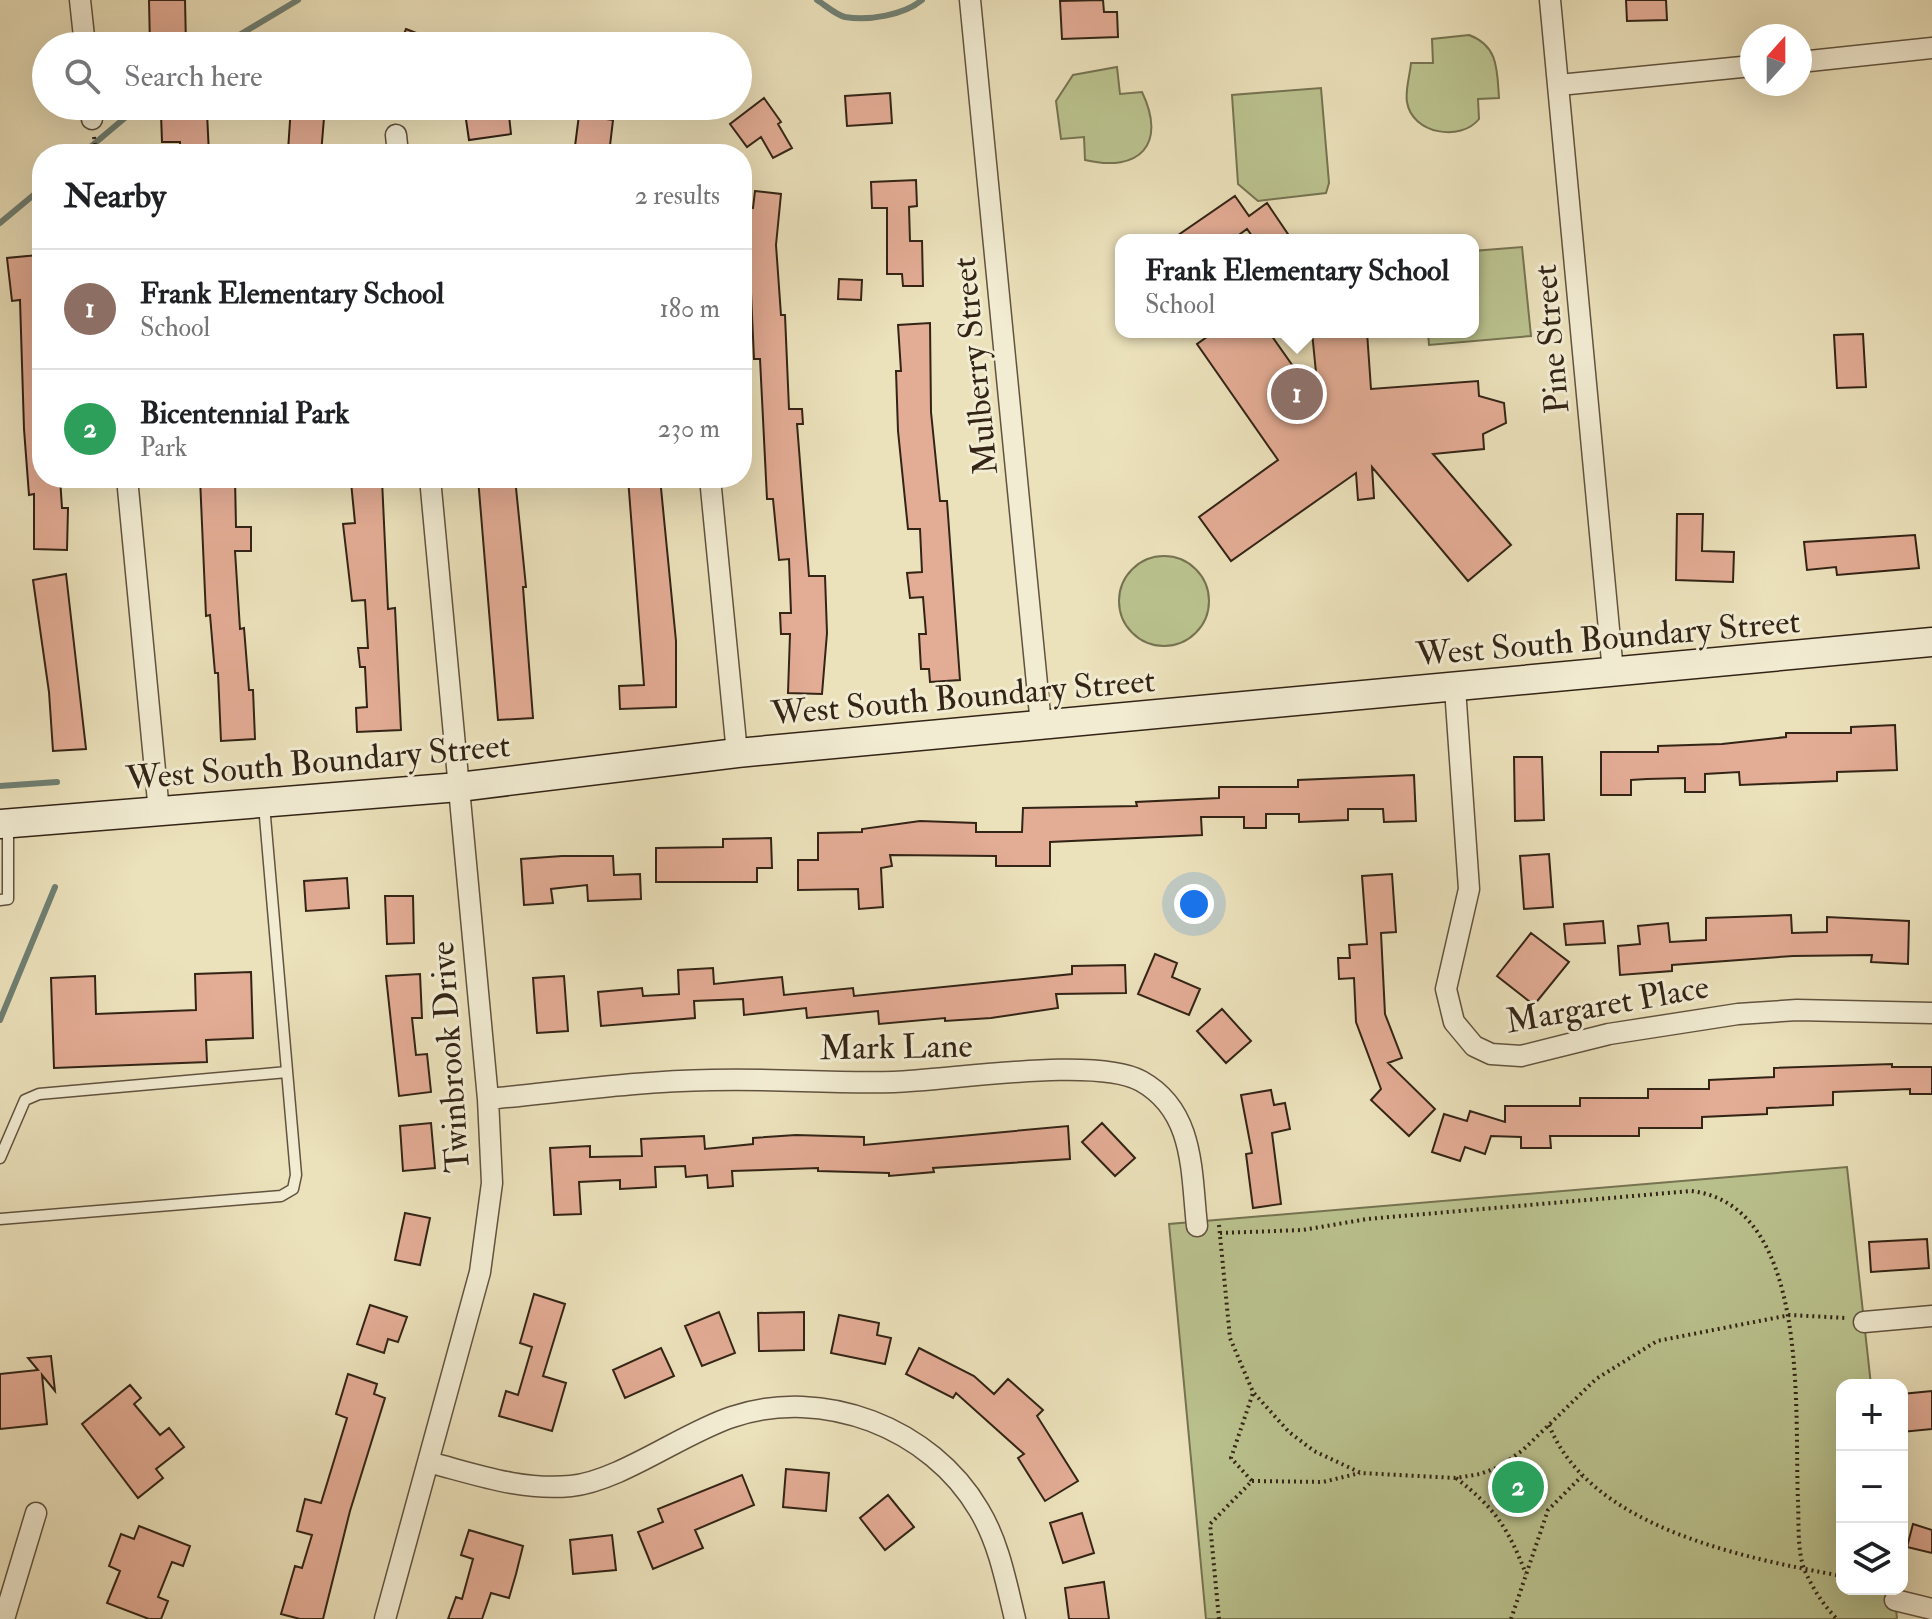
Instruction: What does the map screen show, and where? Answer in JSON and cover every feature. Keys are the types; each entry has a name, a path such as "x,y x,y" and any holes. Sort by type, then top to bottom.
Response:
{"street":[{"path":"80,0 83,32"},
{"name":"Mulberry Street","path":"970,0 1041,725"},
{"name":"Pine Street","path":"1550,0 1613,672"},
{"path":"1812,61 1932,48"},
{"path":"1559,85 1740,67"},
{"path":"128,488 159,812"},
{"name":"Twinbrook Drive","path":"385,1619 480,1272 492,1183 488,1099 431,488"},
{"path":"711,488 737,753"},
{"name":"West South Boundary Street","path":"4,823 459,787 737,753 1932,642"},
{"name":"Margaret Place","path":"1455,688 1469,889 1446,989 1447,1007 1454,1022 1474,1046 1491,1054 1521,1056 1609,1034 1738,1014 1797,1010 1932,1013"},
{"name":"Mark Lane","path":"488,1099 710,1080 890,1082 1070,1069 1115,1071 1152,1088 1173,1107 1181,1121 1188,1151 1197,1226"},
{"path":"1864,1322 1932,1316"},
{"path":"428,1462 522,1486 573,1486 611,1473 733,1417 760,1410 818,1408 845,1412 872,1421 921,1446 945,1464 964,1486 993,1538 1015,1619"},
{"path":"4,1619 36,1513"},
{"path":"1895,1600 1932,1609"}],"lane":[{"path":"0,1219 281,1196 293,1189 296,1175 264,803"},
{"path":"0,900 8,899 4,823"},
{"path":"0,1158 25,1100 39,1094 287,1072"}],"path":[{"path":"1220,1233 1303,1230 1431,1213 1691,1191 1708,1193 1734,1206 1766,1245 1780,1276 1790,1315 1800,1552 1804,1569 1837,1619"},
{"path":"1219,1225 1230,1338 1253,1392 1270,1414 1301,1442 1361,1473"},
{"path":"1219,1619 1210,1524 1252,1481 1323,1482 1361,1473 1456,1478 1499,1467 1549,1425 1596,1379 1657,1341 1790,1315 1830,1315 1864,1322"},
{"path":"1252,1481 1231,1458 1253,1392"},
{"path":"1549,1425 1564,1458 1582,1476 1628,1510 1661,1527 1804,1569 1836,1575"},
{"path":"1511,1619 1548,1510 1582,1476"},
{"path":"1456,1478 1487,1502 1498,1516 1512,1537 1526,1575"}],"green space":[{"path":"1469,35 1479,40 1491,53 1497,69 1499,98 1478,99 1479,119 1461,131 1427,128 1411,113 1407,102 1411,63 1433,63 1432,39"},
{"path":"1117,67 1120,94 1142,92 1149,110 1149,140 1144,150 1134,158 1104,163 1085,160 1084,137 1061,139 1056,101 1073,75"},
{"path":"1321,88 1329,183 1326,193 1258,201 1238,184 1232,95"},
{"path":"1522,247 1531,336 1429,345 1428,338 1479,338 1479,251"},
{"path":"1155,556 1173,556 1189,563 1202,576 1209,592 1209,610 1202,626 1189,639 1173,646 1155,646 1139,639 1126,626 1119,610 1119,592 1126,576 1139,563"},
{"path":"1847,1167 1870,1379 1836,1379 1836,1595 1895,1595 1897,1619 1206,1619 1169,1224"}],"building":[{"path":"149,0 185,0 186,32 150,32"},
{"path":"1103,0 1104,12 1117,12 1118,37 1062,39 1060,1"},
{"path":"1626,0 1666,0 1667,20 1627,21"},
{"path":"890,93 892,123 847,126 845,96"},
{"path":"764,98 781,122 778,124 792,148 773,158 761,137 751,144 745,144 730,124 735,120 752,120 752,107"},
{"path":"161,120 207,120 209,144 162,142"},
{"path":"290,120 324,120 322,144 288,144"},
{"path":"466,120 510,120 511,134 469,140"},
{"path":"578,120 613,120 610,144 575,144"},
{"path":"916,180 917,206 909,207 910,241 922,241 923,286 903,286 902,274 887,274 887,208 872,208 871,182"},
{"path":"755,191 781,194 776,245 781,315 785,315 789,409 802,409 803,424 797,424 809,576 825,576 827,633 822,694 788,693 790,634 781,634 780,613 791,613 789,559 779,560 773,499 767,499 760,359 754,359"},
{"path":"1235,196 1249,216 1267,203 1288,234 1251,234 1247,229 1240,234 1180,234"},
{"path":"32,256 32,488 61,488 62,508 68,508 67,550 34,549 34,494 29,495 24,429 20,300 12,301 7,258"},
{"path":"839,279 862,280 861,300 838,299"},
{"path":"930,323 931,412 940,501 947,501 960,680 930,682 929,669 921,669 919,634 926,634 923,597 910,598 907,573 922,572 920,529 908,529 898,431 896,371 901,371 898,325"},
{"path":"1863,334 1866,387 1837,388 1834,335"},
{"path":"1206,338 1273,338 1319,403 1313,338 1367,338 1371,389 1478,381 1479,396 1504,403 1506,423 1483,434 1484,449 1433,454 1511,545 1468,581 1372,467 1374,498 1358,500 1356,473 1231,561 1199,517 1278,460 1197,344"},
{"path":"200,488 235,488 236,527 251,527 251,551 235,551 240,629 244,628 249,690 253,690 255,739 221,741 218,673 215,673 210,615 206,616"},
{"path":"352,488 382,488 388,609 395,608 401,730 357,732 356,708 367,707 365,667 360,667 358,648 368,648 365,600 352,601 343,524 355,523"},
{"path":"479,488 516,488 526,587 523,587 533,718 498,720"},
{"path":"629,488 661,488 676,641 676,707 620,709 619,686 644,685"},
{"path":"1677,514 1703,514 1702,551 1734,552 1733,582 1676,580"},
{"path":"1915,535 1919,568 1837,575 1836,567 1807,570 1804,542"},
{"path":"66,574 86,749 53,751 49,692 33,580"},
{"path":"1895,725 1897,770 1837,772 1837,781 1740,785 1739,772 1705,774 1705,792 1685,792 1685,778 1631,780 1631,795 1601,795 1601,752 1658,752 1658,746 1722,744 1786,737 1786,733 1851,733 1851,727"},
{"path":"1514,757 1542,757 1544,820 1515,821"},
{"path":"1414,775 1416,821 1384,822 1383,809 1348,809 1348,820 1299,822 1299,814 1266,814 1266,828 1244,828 1244,817 1201,817 1202,835 1050,842 1050,866 996,866 996,856 890,855 892,866 881,868 883,907 859,909 858,889 798,890 798,860 818,860 818,833 862,832 862,829 920,821 976,823 976,832 1022,832 1023,808 1137,806 1136,802 1219,798 1219,787 1298,787 1298,780"},
{"path":"771,838 772,868 757,868 757,882 656,882 656,848 723,847 723,839"},
{"path":"1549,854 1553,907 1524,909 1520,856"},
{"path":"613,856 614,875 640,874 641,899 588,901 587,885 551,889 553,903 524,905 521,859"},
{"path":"1392,874 1396,932 1381,933 1385,1014 1402,1058 1388,1063 1435,1109 1409,1136 1371,1100 1381,1089 1356,1022 1354,978 1339,979 1338,958 1350,958 1349,945 1367,944 1362,876"},
{"path":"347,878 349,908 306,911 304,881"},
{"path":"385,896 413,896 414,943 387,944"},
{"path":"1791,915 1792,933 1827,932 1827,917 1909,921 1908,964 1871,962 1872,955 1793,956 1672,965 1672,971 1620,975 1618,946 1640,944 1638,926 1668,923 1670,942 1706,940 1706,918"},
{"path":"1603,921 1605,943 1566,945 1564,924"},
{"path":"1531,933 1569,962 1534,1005 1497,976"},
{"path":"1155,954 1177,963 1172,977 1200,989 1189,1015 1138,994"},
{"path":"1125,965 1126,993 1056,994 1058,1008 945,1021 945,1018 879,1024 878,1011 807,1018 806,1008 744,1015 743,999 694,1001 695,1018 601,1026 598,992 642,988 643,996 679,994 678,970 713,968 714,984 782,977 784,995 853,988 854,996 1072,974 1072,966"},
{"path":"251,972 253,1038 206,1040 207,1062 54,1068 51,978 95,976 96,1014 196,1010 195,974"},
{"path":"420,974 422,1018 412,1018 416,1055 427,1054 431,1092 399,1096 386,976"},
{"path":"564,976 568,1031 537,1033 533,978"},
{"path":"1222,1009 1251,1041 1226,1063 1197,1031"},
{"path":"1892,1064 1892,1067 1932,1067 1932,1094 1910,1094 1910,1089 1833,1092 1833,1105 1767,1108 1767,1114 1702,1117 1702,1128 1639,1128 1639,1136 1550,1136 1551,1148 1521,1148 1521,1137 1491,1136 1485,1154 1465,1147 1460,1161 1432,1152 1444,1114 1467,1121 1470,1111 1505,1122 1505,1106 1580,1106 1580,1098 1648,1098 1648,1089 1709,1089 1709,1080 1774,1077 1774,1068"},
{"path":"1271,1090 1274,1105 1285,1103 1290,1129 1272,1133 1281,1204 1253,1208 1246,1154 1252,1153 1241,1095"},
{"path":"431,1123 435,1168 403,1171 400,1126"},
{"path":"1102,1123 1135,1158 1115,1176 1082,1142"},
{"path":"1068,1126 1070,1159 933,1168 934,1172 889,1176 889,1173 818,1171 818,1168 732,1171 733,1186 708,1188 707,1175 686,1177 685,1166 655,1167 656,1187 620,1189 620,1180 579,1182 581,1214 554,1215 550,1148 590,1146 590,1157 642,1156 641,1139 704,1136 705,1149 753,1144 753,1138 796,1135 864,1137 864,1145"},
{"path":"405,1213 430,1218 420,1265 395,1260"},
{"path":"1927,1239 1929,1268 1871,1272 1869,1242"},
{"path":"534,1294 565,1304 543,1376 566,1383 552,1431 499,1416 506,1391 518,1395 532,1347 520,1343"},
{"path":"370,1305 407,1317 398,1342 388,1339 384,1353 357,1344"},
{"path":"719,1312 735,1353 702,1366 685,1326"},
{"path":"804,1312 804,1350 759,1351 758,1313"},
{"path":"839,1315 879,1323 877,1335 891,1338 885,1364 831,1353"},
{"path":"661,1348 674,1376 625,1398 613,1370"},
{"path":"919,1348 974,1376 994,1394 1008,1379 1043,1410 1037,1416 1078,1481 1045,1501 1018,1458 1024,1454 956,1393 953,1398 906,1374"},
{"path":"51,1356 55,1391 42,1375 47,1424 0,1429 0,1374 38,1370 28,1358"},
{"path":"348,1374 377,1384 374,1394 385,1398 350,1511 323,1619 300,1619 281,1614 295,1566 302,1568 312,1535 297,1531 305,1499 321,1503 347,1418 336,1414"},
{"path":"130,1385 141,1398 134,1404 160,1435 169,1428 184,1447 156,1469 163,1478 138,1498 82,1424"},
{"path":"1932,1391 1932,1429 1908,1431 1908,1393"},
{"path":"786,1469 829,1473 826,1511 783,1507"},
{"path":"1532,1470 1542,1485 1522,1498 1512,1482"},
{"path":"742,1475 754,1505 695,1530 703,1548 653,1569 638,1532 663,1522 658,1509"},
{"path":"888,1495 914,1527 885,1550 860,1518"},
{"path":"1082,1513 1094,1553 1063,1563 1050,1523"},
{"path":"1913,1524 1932,1530 1932,1553 1908,1547"},
{"path":"139,1526 190,1546 183,1566 172,1562 158,1597 168,1601 161,1619 149,1619 107,1603 120,1571 109,1566 121,1534 134,1539"},
{"path":"469,1530 523,1546 509,1598 491,1593 482,1619 448,1619 456,1597 462,1599 473,1559 461,1555"},
{"path":"612,1535 616,1570 573,1574 570,1540"},
{"path":"1104,1582 1109,1619 1069,1619 1065,1588"}],"waterway":[{"path":"244,32 298,0"},
{"path":"817,0 842,16 854,18 886,16 922,0"},
{"path":"94,144 122,120"},
{"path":"0,223 32,196"},
{"path":"0,786 57,782"},
{"path":"0,1020 55,887"}],"place":[{"name":"Frank Elementary School","path":"1297,394"},
{"name":"Bicentennial Park","path":"1518,1487"}]}
